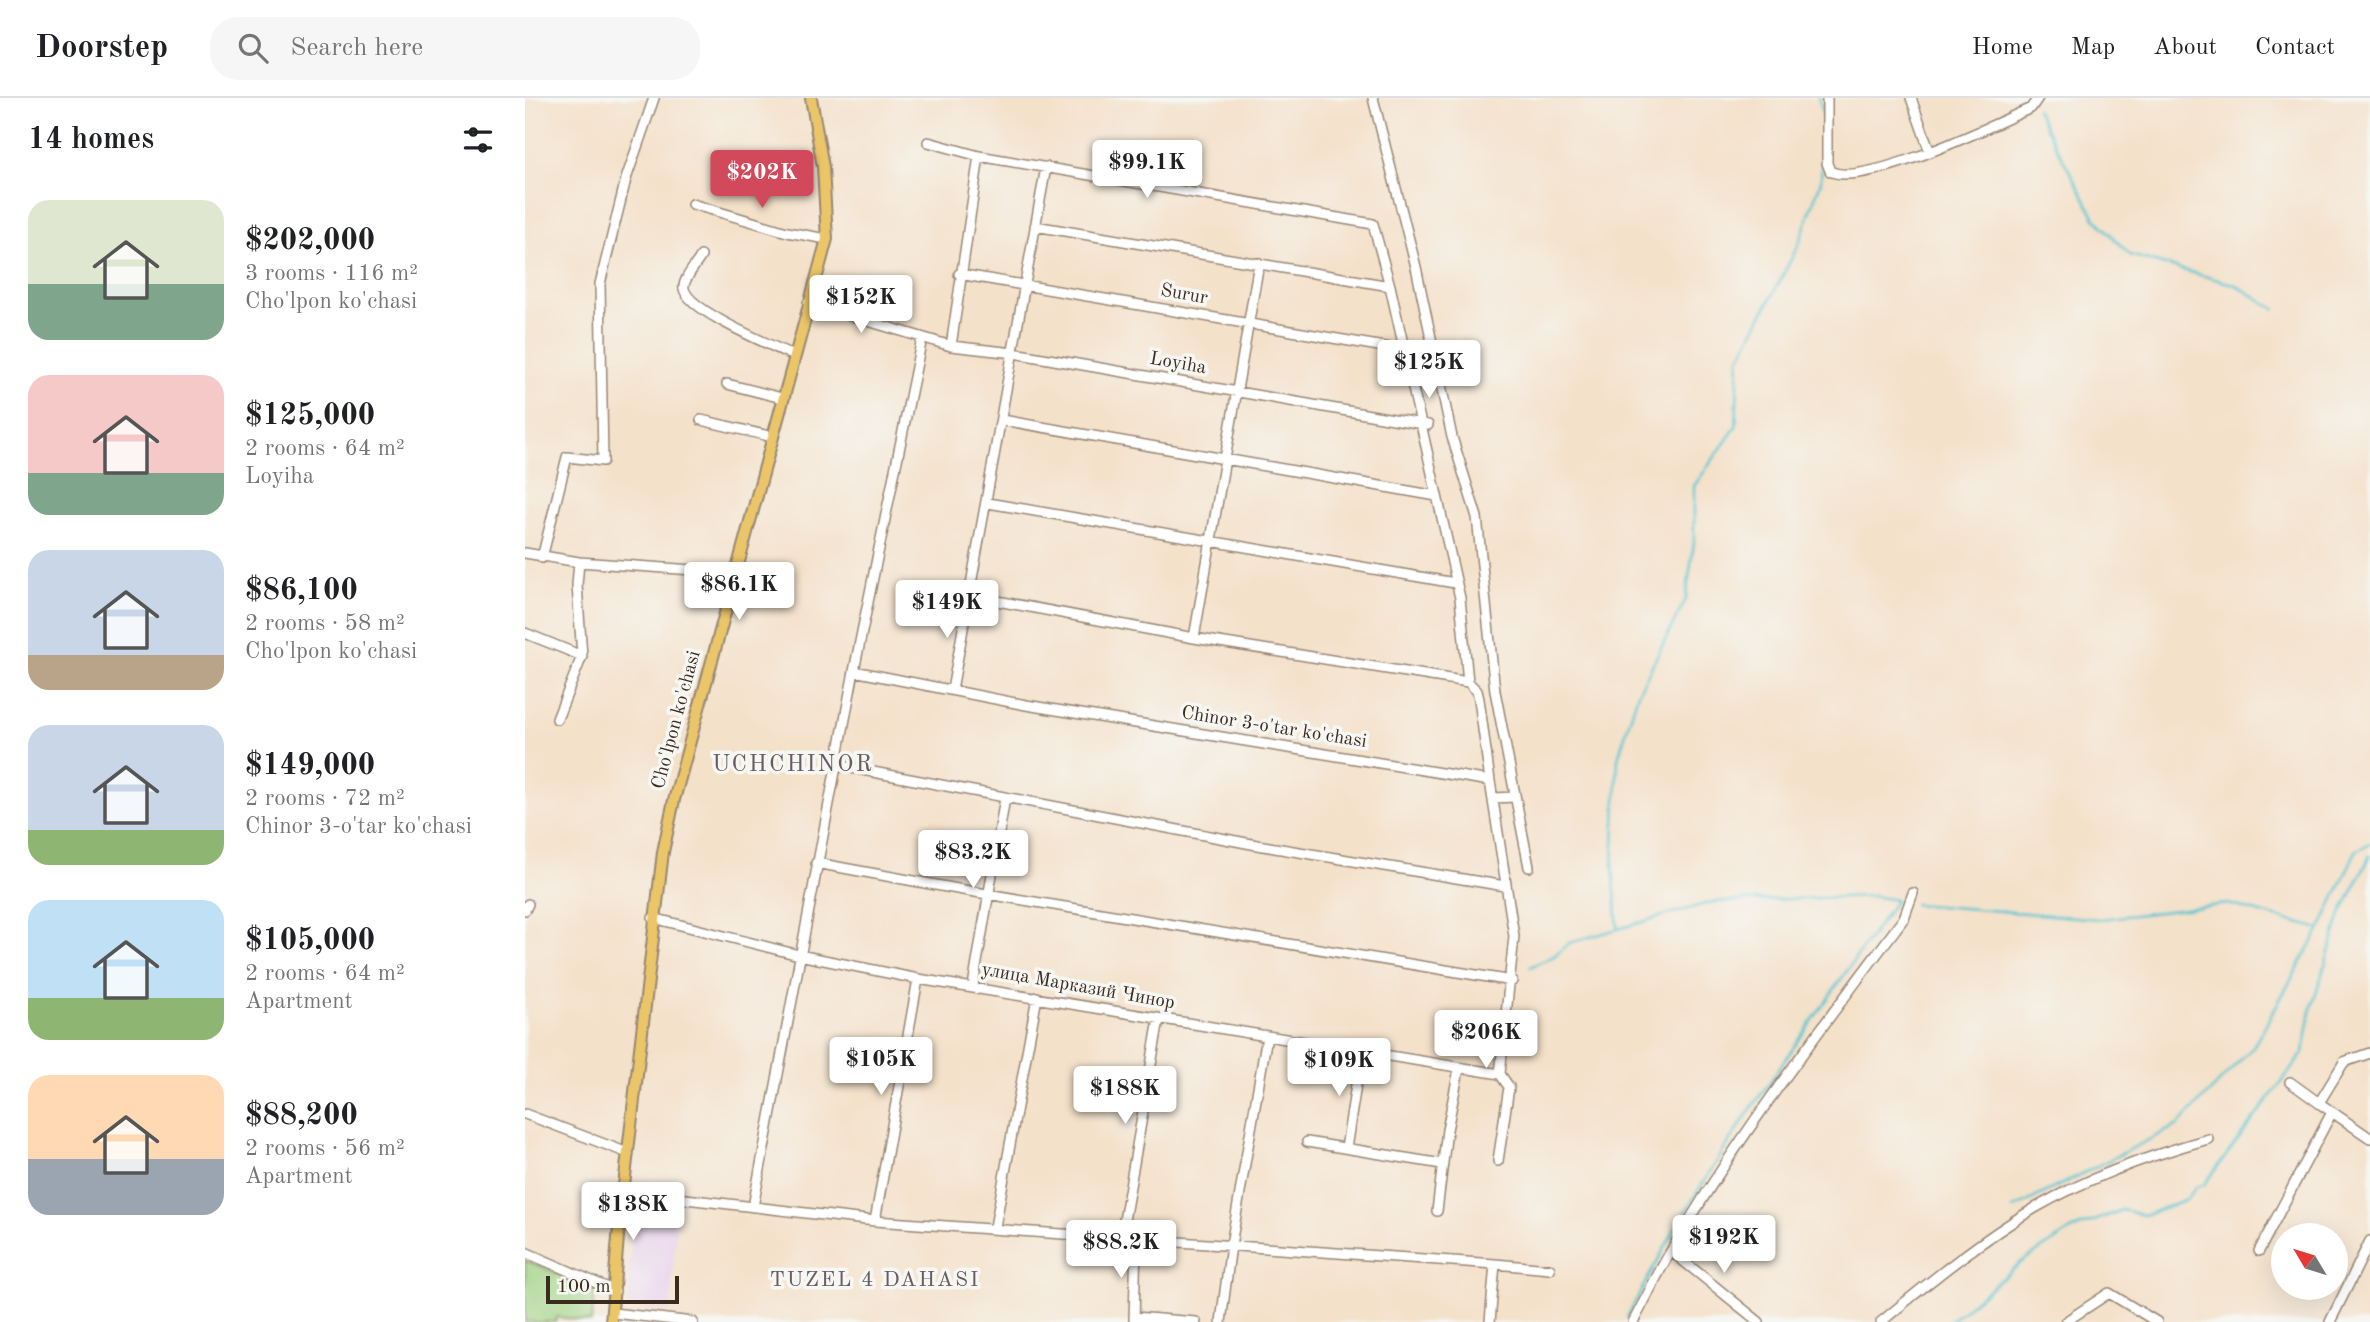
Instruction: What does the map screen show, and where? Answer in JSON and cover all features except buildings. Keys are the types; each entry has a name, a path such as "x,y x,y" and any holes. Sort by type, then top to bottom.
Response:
{"main road":[{"name":"Cho'lpon ko'chasi","path":"612,1317 618,1237 653,918 674,800 827,239 823,167 811,98"}],"street":[{"path":"542,558 568,457 603,461 600,284 626,179 655,98"},
{"path":"1373,98 1416,267 1452,437 1477,517 1495,691 1528,867"},
{"path":"1827,98 1827,163 1830,171 1837,174 1909,161 2031,108 2038,98"},
{"path":"1911,98 1930,152"},
{"path":"928,142 979,156 1373,224 1390,286 1402,350 1423,424 1455,583 1461,598 1468,682"},
{"path":"951,346 959,274 979,156"},
{"path":"952,690 988,503 1046,167"},
{"path":"692,204 787,232 827,239"},
{"path":"1035,226 1390,286"},
{"path":"702,256 685,283 684,289 691,300 708,312 794,356"},
{"path":"1194,638 1259,263"},
{"name":"Surur","path":"959,274 1402,350"},
{"name":"Loyiha","path":"808,303 951,346 1014,353 1423,424"},
{"path":"753,1207 816,863 922,338"},
{"path":"727,384 782,398"},
{"path":"701,420 772,436"},
{"path":"1002,420 1437,496"},
{"path":"988,503 1455,583"},
{"path":"525,553 542,558 579,562 736,573"},
{"path":"557,719 582,656 577,584 579,562"},
{"path":"971,596 1194,638 1468,682 1477,691 1514,936 1512,981 1500,1074 1510,1087 1498,1161"},
{"path":"525,633 582,656"},
{"name":"Chinor 3-o'tar ko'chasi","path":"854,671 1026,705 1490,781"},
{"path":"836,765 1257,845 1505,886"},
{"path":"1493,798 1515,797"},
{"path":"973,986 1005,798"},
{"path":"816,863 1512,981"},
{"path":"1633,1322 1671,1251 1768,1101 1904,918 1913,893"},
{"name":"улица Марказий Чинор","path":"653,918 799,955 918,979 1500,1074"},
{"path":"875,1221 918,979"},
{"path":"995,1227 1037,997"},
{"path":"1121,1238 1159,1019"},
{"path":"1221,1322 1230,1245 1267,1036"},
{"path":"1346,1148 1361,1053"},
{"path":"2319,1103 2344,1062 2370,1053"},
{"path":"1437,1211 1442,1164 1459,1069"},
{"path":"2290,1082 2370,1138"},
{"path":"2259,1251 2332,1112"},
{"path":"525,1114 628,1153"},
{"path":"1881,1322 1972,1251 2036,1208 2104,1173 2208,1139"},
{"path":"1307,1142 1442,1164"},
{"path":"625,1192 875,1221 995,1227 1550,1269"},
{"path":"1136,1239 1135,1320 1196,1322"},
{"path":"2330,1322 2370,1241"},
{"path":"1671,1251 1759,1322"},
{"path":"525,1252 615,1291"},
{"path":"1490,1322 1498,1264"},
{"path":"2065,1322 2109,1293 2157,1322"},
{"path":"612,1317 693,1322"}],"shaded area":[{"path":"633,1213 677,1216 670,1311 628,1306"}],"green space":[{"path":"525,1260 596,1289 591,1322 557,1317 556,1322 525,1322"}],"waterway":[{"path":"1618,929 1613,866 1618,758 1638,693 1686,599 1694,543 1694,486 1736,427 1739,359 1798,246 1821,181 1823,114 1819,98"},
{"path":"2036,109 2095,218 2130,255 2236,285 2275,309"},
{"path":"1914,904 2100,919 2228,904 2320,929 2356,851 2370,843"},
{"path":"1949,1322 2023,1261 2071,1230 2122,1210 2143,1215 2151,1213 2187,1199 2196,1187 2204,1185 2304,1052 2311,1010 2341,914 2370,856"},
{"path":"1530,967 1554,956 1569,943 1712,902 1873,896 1896,900 1744,1119 1682,1216 1627,1317"},
{"path":"2013,1209 2178,1125 2253,1047 2320,929"}],"district":[{"name":"UCHCHINOR","path":"793,764"},
{"name":"TUZEL 4 DAHASI","path":"875,1280"}]}
